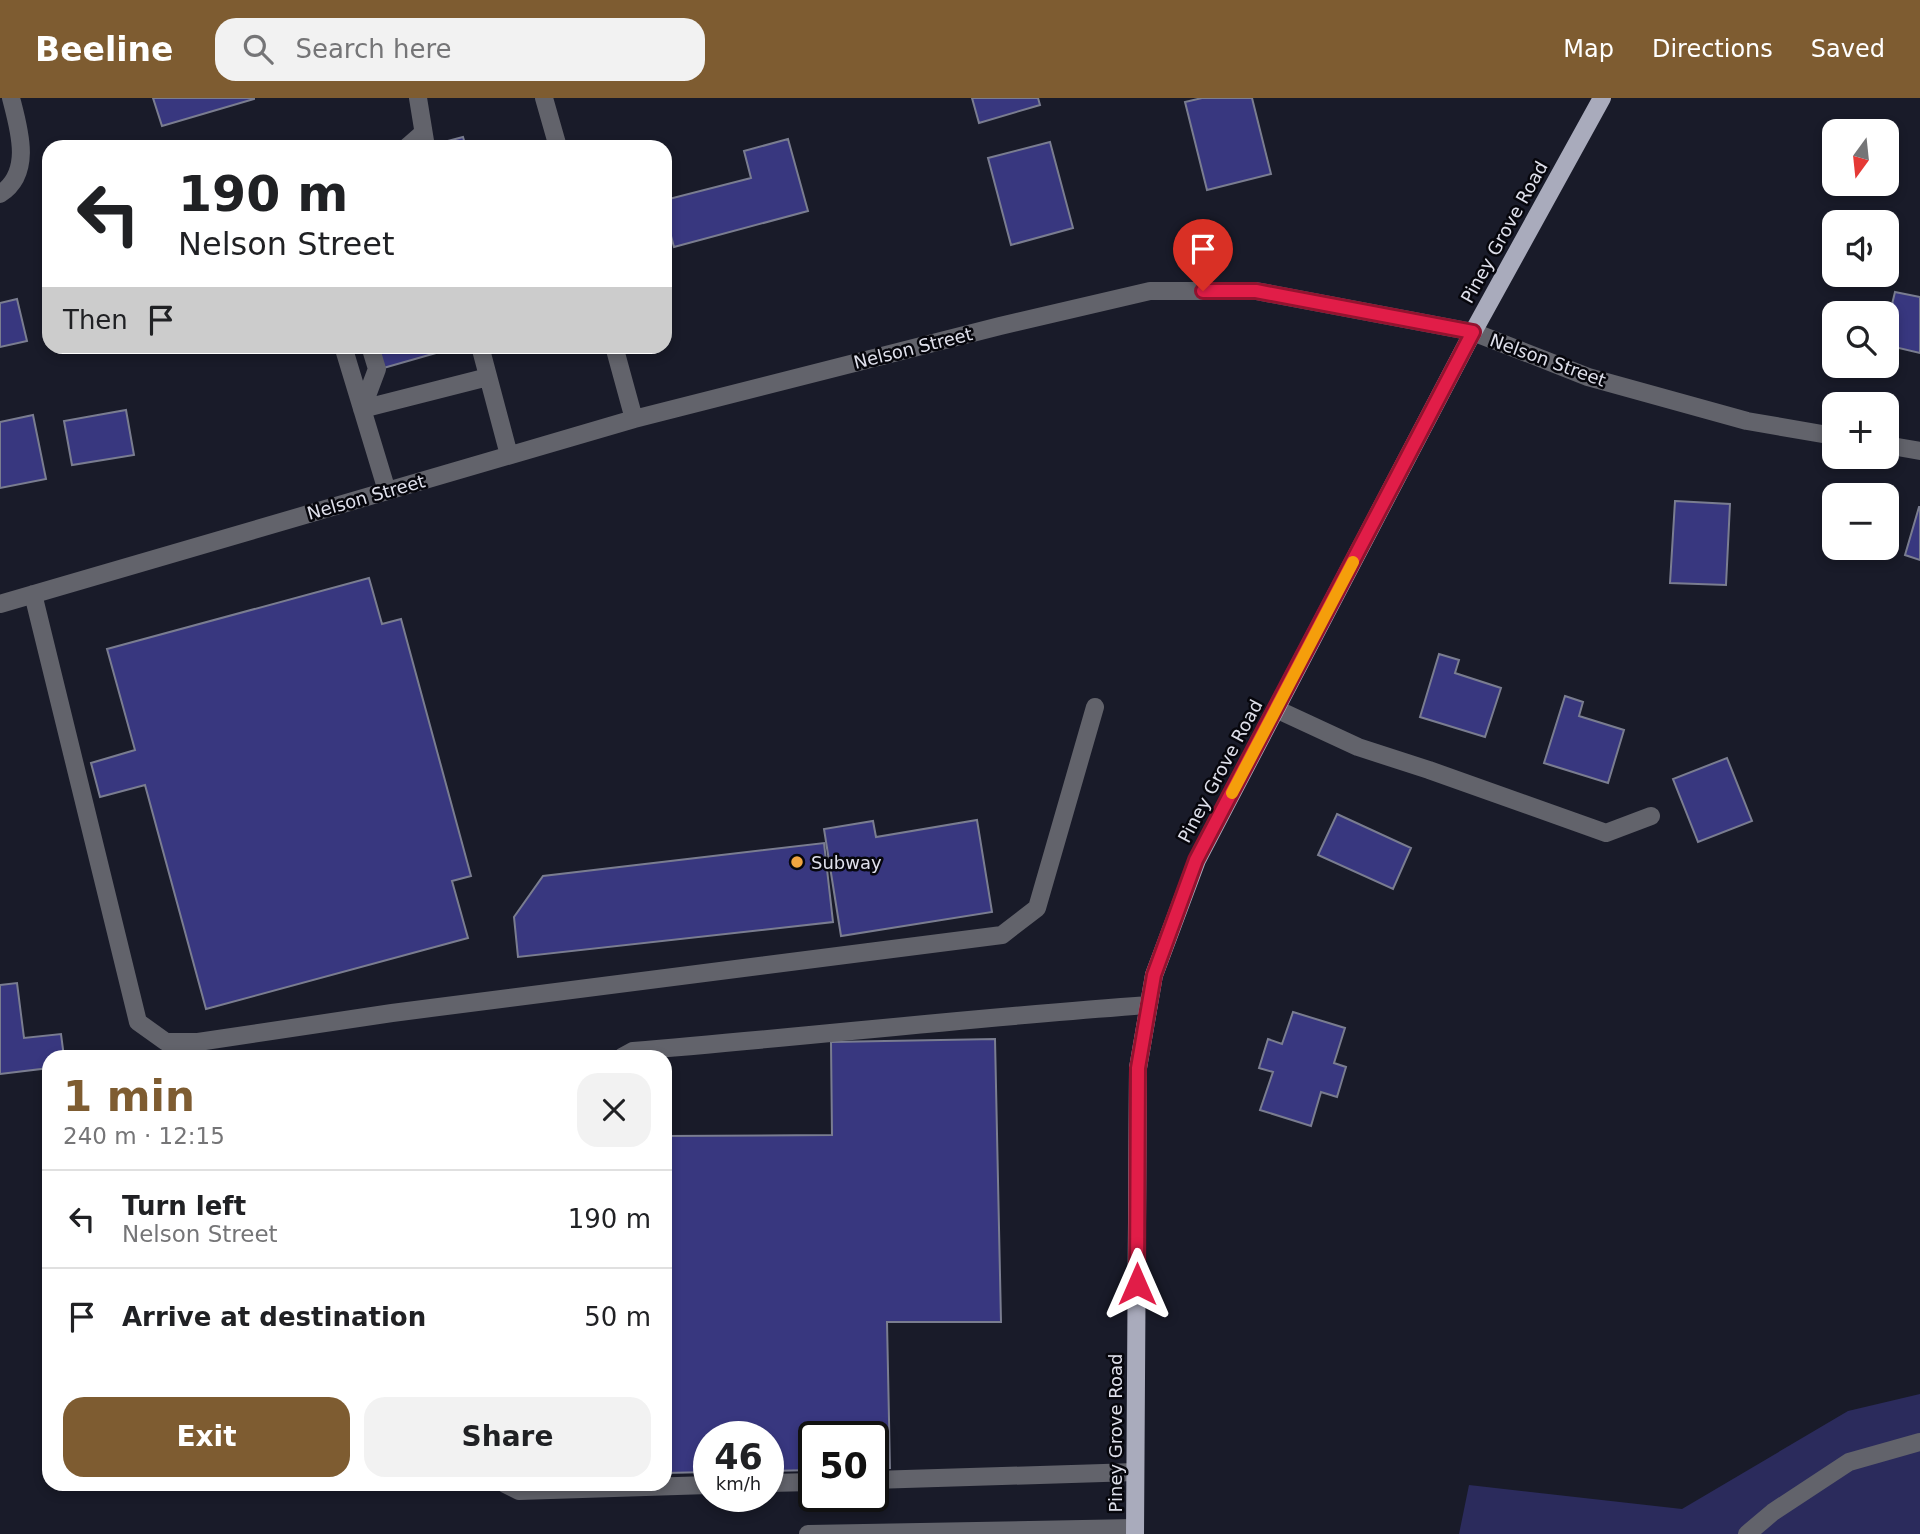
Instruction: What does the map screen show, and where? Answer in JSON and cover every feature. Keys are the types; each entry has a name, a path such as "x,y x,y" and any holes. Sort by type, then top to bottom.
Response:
{"main road":[{"name":"Piney Grove Road","path":"1135,1531 1138,1068 1154,975 1196,860 1473,332 1602,98"}],"street":[{"path":"0,194 9,188 20,169 21,139 11,98"},
{"path":"418,98 425,140"},
{"path":"544,98 556,140"},
{"name":"Nelson Street","path":"0,604 634,419 1000,326 1150,291 1256,291 1473,332 1588,377 1747,421 1822,434"},
{"path":"345,354 387,491"},
{"path":"362,409 377,369 372,354"},
{"path":"482,354 509,455"},
{"path":"616,354 634,419"},
{"path":"362,409 488,377"},
{"path":"1899,448 1920,452"},
{"path":"33,594 138,1022 166,1042 198,1042 392,1013 1002,936 1037,908 1095,707"},
{"path":"1276,709 1358,747 1606,834 1651,816"},
{"path":"644,1050 1149,1005"},
{"path":"1747,1534 1773,1513 1849,1462 1920,1442"},
{"path":"889,1480 1135,1472"},
{"path":"672,1486 693,1486"},
{"path":"808,1534 1135,1531"}],"shaded area":[{"path":"1920,1394 1920,1534 1459,1534 1469,1485 1682,1509 1848,1411"}],"building":[{"path":"153,98 254,98 254,99 162,126"},
{"path":"972,98 1038,98 1040,105 979,123"},
{"path":"1202,98 1252,98 1271,174 1207,190 1185,102"},
{"path":"788,139 808,211 674,247 672,198 751,178 744,151"},
{"path":"1050,142 1073,228 1011,245 988,158"},
{"path":"1895,292 1920,297 1920,353 1899,348 1899,301 1893,301"},
{"path":"17,299 27,341 0,347 0,303"},
{"path":"375,354 432,354 380,369"},
{"path":"126,410 134,455 72,465 64,421"},
{"path":"33,415 46,479 0,488 0,422"},
{"path":"1675,501 1730,504 1726,585 1670,583"},
{"path":"1920,507 1920,560 1905,555"},
{"path":"369,578 382,624 401,619 471,876 452,881 468,938 206,1009 145,785 100,797 91,763 135,750 107,649"},
{"path":"1439,654 1459,660 1455,673 1501,688 1485,737 1420,717"},
{"path":"1565,696 1583,702 1579,716 1624,730 1608,783 1544,763"},
{"path":"1727,758 1752,821 1698,842 1673,779"},
{"path":"1337,814 1411,848 1393,889 1318,855"},
{"path":"977,820 992,912 841,936 824,829 873,821 876,837"},
{"path":"824,843 833,922 518,957 514,917 543,876"},
{"path":"17,983 24,1038 61,1034 63,1050 42,1050 42,1069 0,1074 0,985"},
{"path":"1293,1012 1345,1028 1334,1063 1346,1067 1337,1097 1321,1092 1311,1126 1260,1110 1273,1072 1259,1068 1268,1039 1282,1044"},
{"path":"995,1039 1001,1322 887,1322 890,1468 889,1421 798,1421 798,1470 784,1471 784,1421 693,1421 693,1472 672,1473 672,1136 832,1135 831,1042"}],"slow traffic":[{"path":"1232,793 1353,562"}],"place":[{"name":"Subway","path":"797,862"}],"route":[{"path":"1137,1284 1138,1068 1154,975 1196,860 1473,332 1256,291 1203,291"}]}
